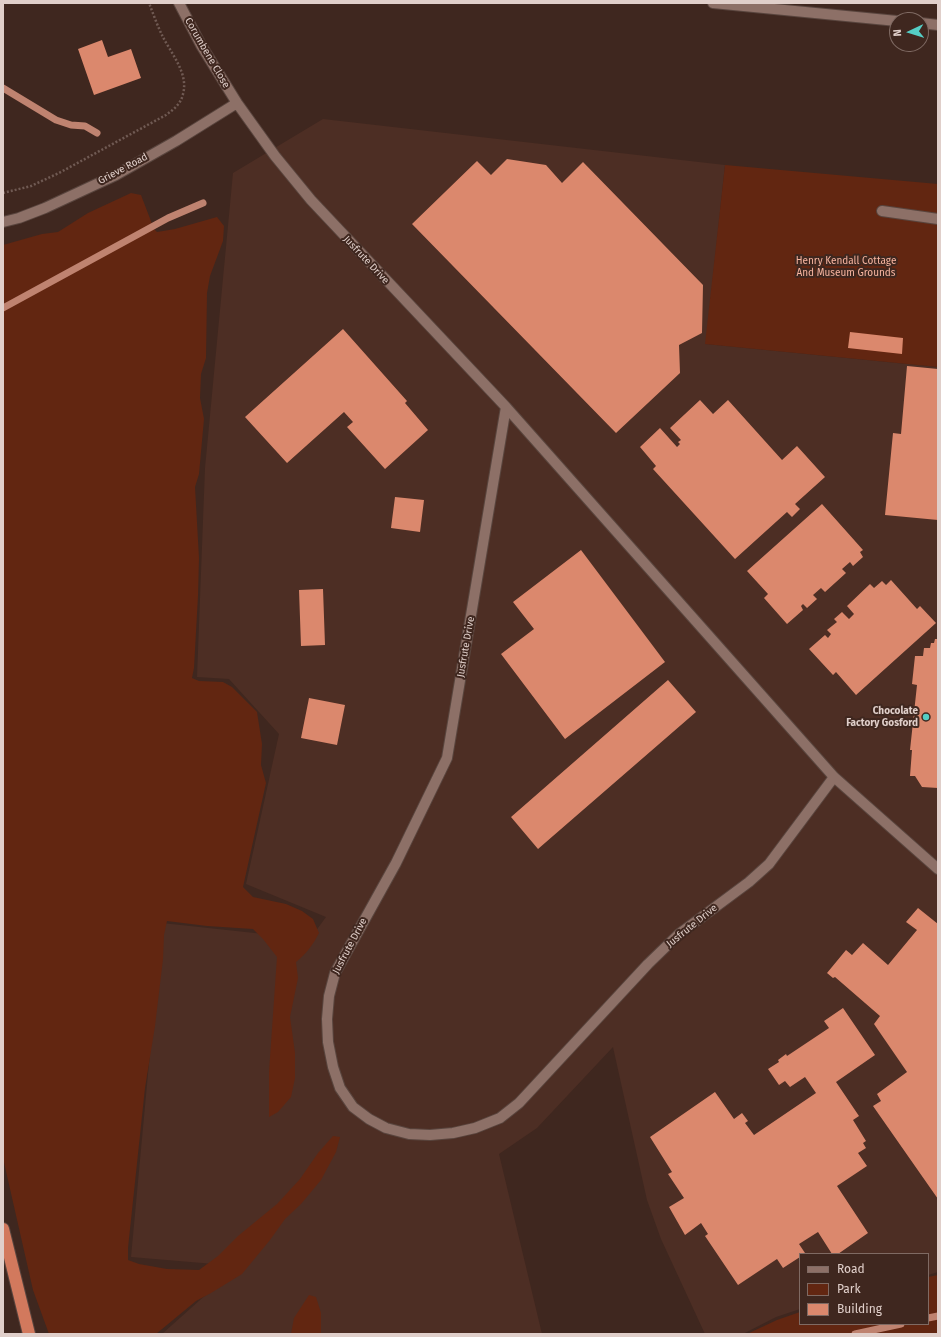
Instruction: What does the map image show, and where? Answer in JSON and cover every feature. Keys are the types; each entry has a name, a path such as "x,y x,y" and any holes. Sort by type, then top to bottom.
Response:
{"highway":[{"path":"3,1229 29,1334"}],"street":[{"name":"Corumbene Close","path":"178,3 201,45 237,103"},
{"path":"713,3 766,6 889,20"},
{"name":"Grieve Road","path":"3,222 19,218 39,210 116,175 237,103"},
{"name":"Jusfrute Drive","path":"237,103 275,156 311,200 506,407 834,777 938,869"},
{"path":"882,211 938,219"},
{"name":"Jusfrute Drive","path":"506,407 447,758 396,863 335,973 329,996 328,1042 333,1067 340,1088 353,1107 369,1119 386,1128 409,1134 430,1135 453,1133 475,1128 500,1118 519,1103 648,964 679,934 749,882 768,864 834,777"}],"path":[{"path":"3,193 31,186 60,173 166,115 177,106 183,94 184,81 179,66 161,34 149,3"}],"shaded area":[{"path":"323,119 725,165 706,344 938,367 938,1272 929,1275 929,1253 799,1253 799,1309 776,1317 743,1334 705,1334 661,1239 647,1200 613,1047 537,1128 499,1154 542,1334 162,1334 238,1266 131,1257 162,923 310,939 326,917 246,884 279,734 229,679 197,677 205,468 233,173"}],"green space":[{"name":"Henry Kendall Cottage And Museum Grounds","path":"725,165 938,184 938,367 705,344"},
{"path":"131,193 141,195 154,229 157,232 175,229 217,217 224,226 223,241 210,276 207,293 206,358 201,374 200,398 204,419 199,474 195,487 199,558 194,668 192,678 199,681 223,682 232,687 257,712 262,744 261,765 266,783 243,887 253,897 286,904 302,911 313,919 319,933 309,949 296,962 298,978 290,1017 295,1053 295,1078 291,1097 278,1112 269,1117 269,1072 277,957 253,929 207,926 167,921 164,935 163,959 155,1026 145,1088 128,1260 139,1264 167,1269 199,1270 218,1256 238,1236 277,1204 300,1179 318,1153 333,1136 340,1137 336,1152 321,1180 301,1204 285,1219 242,1274 196,1301 156,1334 49,1334 33,1290 3,1158 3,245 42,234 58,232 88,213"},
{"path":"938,1275 938,1334 747,1334 777,1320 799,1312 799,1325 929,1325 929,1277"},
{"path":"309,1295 316,1297 321,1313 321,1334 291,1334 294,1318"}],"building":[{"path":"102,40 108,57 131,49 141,78 94,95 78,49"},
{"path":"507,159 546,165 562,183 583,162 703,285 702,333 679,345 680,373 616,433 412,224 477,161 491,175"},
{"path":"343,329 407,401 405,403 428,430 385,469 347,427 353,422 344,412 287,463 245,417"},
{"path":"850,332 903,338 902,354 848,348"},
{"path":"907,366 938,369 938,520 885,515 893,433 901,434"},
{"path":"700,400 713,414 728,400 782,460 797,446 825,477 795,504 800,509 792,517 787,512 735,559 653,469 656,466 640,447 660,428 677,447 680,444 678,442 681,440 670,428"},
{"path":"395,497 424,500 420,532 391,528"},
{"path":"822,504 863,550 860,552 863,557 853,566 850,562 842,569 846,573 825,592 821,588 813,595 817,599 807,608 803,604 801,606 803,610 787,624 764,598 768,594 747,571"},
{"path":"581,550 665,662 565,739 501,654 534,629 513,602"},
{"path":"891,580 917,609 920,606 936,623 856,695 836,672 833,675 809,649 825,635 828,638 831,634 827,630 837,622 834,619 842,612 849,619 854,614 847,606 870,584 874,588 882,581 886,585"},
{"path":"323,589 325,645 301,646 299,590"},
{"name":"Chocolate Factory Gosford","path":"935,639 938,639 938,788 922,787 915,776 910,776 912,750 910,750 917,685 912,684 915,656 923,656 924,648 930,648 931,643 934,643"},
{"path":"668,680 696,712 538,849 511,817"},
{"path":"309,698 345,705 337,745 301,738"},
{"path":"918,908 938,924 938,1199 873,1106 881,1101 877,1094 907,1072 874,1024 880,1016 835,977 833,978 827,973 846,950 852,955 863,943 888,965 917,930 906,922"},
{"path":"843,1008 875,1055 836,1082 859,1116 853,1120 866,1141 863,1143 866,1148 858,1153 867,1166 837,1186 868,1233 839,1253 831,1253 818,1232 799,1244 805,1253 799,1253 799,1258 783,1268 777,1259 738,1285 705,1236 708,1234 701,1223 685,1235 669,1207 684,1198 668,1174 672,1172 650,1137 715,1092 734,1119 742,1113 748,1121 745,1123 754,1135 816,1093 805,1077 790,1087 785,1081 779,1085 768,1069 779,1062 778,1060 786,1054 787,1056 829,1028 824,1021"}],"waterway":[{"path":"3,88 56,120 71,125 85,126 97,133"},
{"path":"3,308 168,218 203,203"},
{"path":"929,1318 938,1316"},
{"path":"855,1334 896,1325"}],"place":[{"name":"Chocolate Factory Gosford","path":"926,717"}]}
